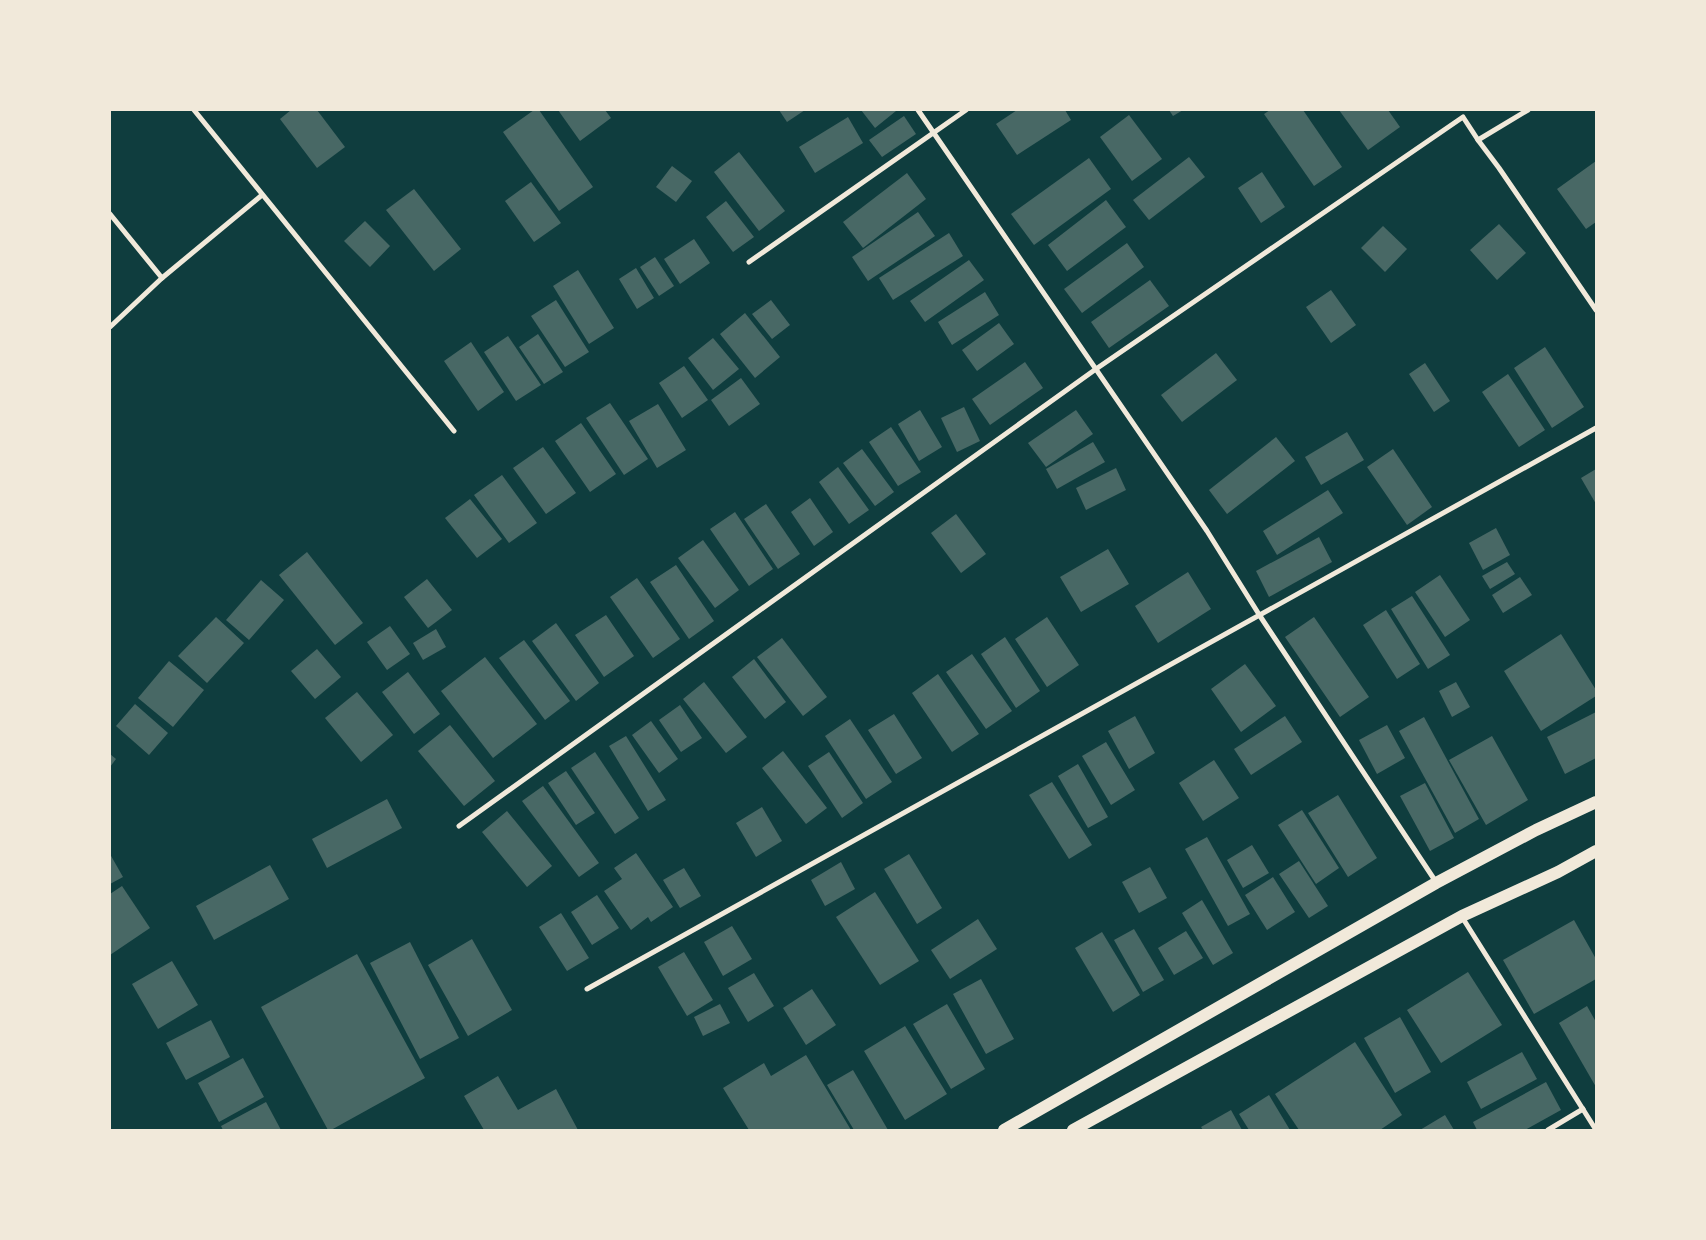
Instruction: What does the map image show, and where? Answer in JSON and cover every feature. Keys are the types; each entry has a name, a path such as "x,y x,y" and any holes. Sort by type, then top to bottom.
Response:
{"main road":[{"path":"1004,1130 1436,883 1536,830 1596,802"},
{"path":"1073,1130 1462,916 1558,872 1596,851"}],"street":[{"path":"194,110 454,431"},
{"path":"918,110 1207,530 1260,616 1436,883"},
{"path":"749,262 966,110"},
{"path":"1459,110 1596,310"},
{"path":"1478,140 1528,110"},
{"path":"459,826 1096,370 1463,117"},
{"path":"110,326 162,278 262,195"},
{"path":"110,214 162,278"},
{"path":"587,989 1596,428"},
{"path":"1462,916 1596,1130"},
{"path":"1548,1130 1583,1110"}],"building":[{"path":"291,110 317,110 345,147 317,168 280,119"},
{"path":"534,110 539,110 593,187 559,211 503,132"},
{"path":"558,110 605,110 611,118 580,141"},
{"path":"779,110 805,110 787,122"},
{"path":"861,110 895,110 896,111 875,128"},
{"path":"1017,110 1065,110 1071,120 1017,155 996,124"},
{"path":"1169,110 1183,110 1173,116"},
{"path":"1270,110 1303,110 1342,167 1314,186 1264,114"},
{"path":"1339,110 1388,110 1400,127 1368,150"},
{"path":"1129,115 1162,159 1132,181 1100,137"},
{"path":"904,116 916,134 882,157 869,140"},
{"path":"848,117 863,143 815,173 799,147"},
{"path":"739,152 785,211 759,231 714,172"},
{"path":"1189,157 1205,177 1149,220 1133,200"},
{"path":"1089,158 1111,189 1034,245 1011,214"},
{"path":"1596,161 1596,222 1586,229 1557,189"},
{"path":"672,166 692,181 676,202 656,187"},
{"path":"1262,172 1285,207 1261,223 1238,188"},
{"path":"907,173 926,199 863,248 843,222"},
{"path":"531,182 561,223 534,242 505,201"},
{"path":"414,189 461,249 434,271 386,210"},
{"path":"1106,200 1126,227 1067,271 1048,245"},
{"path":"726,201 754,237 733,252 706,217"},
{"path":"918,212 935,236 868,281 852,257"},
{"path":"365,221 390,246 370,267 344,241"},
{"path":"1499,224 1526,253 1497,280 1470,250"},
{"path":"1383,226 1407,249 1385,272 1361,248"},
{"path":"949,233 963,256 893,300 879,278"},
{"path":"694,239 710,263 680,284 664,259"},
{"path":"1127,243 1144,267 1082,313 1064,289"},
{"path":"655,257 674,286 659,296 640,267"},
{"path":"969,260 984,280 925,322 910,301"},
{"path":"636,268 654,298 637,309 619,279"},
{"path":"578,270 614,328 589,344 553,286"},
{"path":"1150,280 1169,306 1109,348 1091,322"},
{"path":"1331,290 1356,325 1331,343 1306,307"},
{"path":"985,292 999,315 952,345 938,322"},
{"path":"556,300 589,352 565,367 531,316"},
{"path":"771,300 790,325 772,339 752,314"},
{"path":"745,313 780,357 755,378 720,334"},
{"path":"999,323 1014,344 977,371 962,350"},
{"path":"538,334 563,372 544,384 519,347"},
{"path":"508,336 541,385 516,401 484,352"},
{"path":"713,338 739,369 713,390 688,358"},
{"path":"471,342 504,392 478,411 444,361"},
{"path":"1545,347 1584,407 1552,428 1514,368"},
{"path":"1216,353 1237,380 1182,422 1161,395"},
{"path":"1025,362 1043,388 990,425 972,399"},
{"path":"1425,363 1450,401 1434,412 1409,374"},
{"path":"684,366 708,400 682,418 659,383"},
{"path":"1508,374 1545,430 1519,447 1482,392"},
{"path":"741,378 760,404 729,426 711,400"},
{"path":"610,403 648,459 624,475 586,418"},
{"path":"658,404 686,450 657,468 629,421"},
{"path":"964,407 980,441 957,452 941,418"},
{"path":"920,410 942,447 919,461 898,424"},
{"path":"1076,410 1093,434 1046,467 1028,443"},
{"path":"581,423 616,474 590,492 555,441"},
{"path":"891,427 921,472 898,486 869,442"},
{"path":"1347,432 1364,460 1321,485 1305,457"},
{"path":"1276,437 1295,461 1227,514 1209,490"},
{"path":"1093,442 1105,462 1057,489 1046,469"},
{"path":"543,447 576,493 546,514 513,468"},
{"path":"862,449 894,492 875,506 843,463"},
{"path":"1393,449 1432,507 1407,525 1367,467"},
{"path":"838,467 869,510 849,524 819,482"},
{"path":"1116,468 1126,490 1086,510 1076,488"},
{"path":"1596,469 1596,504 1581,478"},
{"path":"502,475 537,523 509,543 474,495"},
{"path":"1328,490 1343,513 1277,555 1263,531"},
{"path":"810,498 833,532 814,546 791,512"},
{"path":"470,499 502,539 477,558 445,518"},
{"path":"766,504 800,554 778,569 744,519"},
{"path":"735,512 773,569 749,586 710,529"},
{"path":"956,514 986,554 961,573 931,533"},
{"path":"1496,528 1510,555 1483,570 1469,543"},
{"path":"1319,537 1332,562 1269,597 1256,571"},
{"path":"703,540 739,590 715,608 678,558"},
{"path":"1108,549 1129,584 1081,612 1060,577"},
{"path":"307,552 363,623 335,645 279,575"},
{"path":"1507,562 1515,574 1490,589 1482,576"},
{"path":"676,565 714,621 689,639 650,582"},
{"path":"1188,572 1211,609 1158,643 1135,606"},
{"path":"1440,575 1470,620 1445,637 1415,592"},
{"path":"1520,577 1532,595 1503,613 1492,595"},
{"path":"637,578 680,639 653,658 610,597"},
{"path":"427,579 452,610 428,628 404,597"},
{"path":"261,580 284,600 249,640 226,620"},
{"path":"1412,596 1450,655 1428,669 1391,609"},
{"path":"1386,610 1420,664 1397,679 1363,625"},
{"path":"606,615 634,656 604,677 575,635"},
{"path":"216,617 244,643 207,683 178,656"},
{"path":"1047,617 1079,665 1047,687 1015,639"},
{"path":"1314,617 1369,697 1340,717 1285,637"},
{"path":"556,623 599,683 576,701 532,641"},
{"path":"390,626 410,654 387,670 367,642"},
{"path":"436,629 446,647 423,660 413,643"},
{"path":"1561,634 1596,690 1596,696 1541,731 1504,671"},
{"path":"1005,637 1040,691 1016,708 981,654"},
{"path":"782,638 827,697 803,716 757,657"},
{"path":"524,640 570,701 545,720 499,658"},
{"path":"317,649 341,677 315,699 291,671"},
{"path":"972,654 1012,711 986,729 946,672"},
{"path":"485,657 537,724 493,758 441,691"},
{"path":"754,659 786,702 765,719 732,677"},
{"path":"169,661 204,690 173,727 138,698"},
{"path":"1245,664 1276,706 1241,732 1211,689"},
{"path":"408,672 440,714 414,734 382,692"},
{"path":"938,674 979,734 952,752 912,693"},
{"path":"704,682 747,737 726,753 683,699"},
{"path":"1456,682 1470,707 1452,717 1439,691"},
{"path":"357,692 393,735 361,762 325,718"},
{"path":"135,704 168,733 149,755 116,726"},
{"path":"680,705 702,738 681,752 659,720"},
{"path":"1596,712 1596,758 1565,774 1547,737"},
{"path":"894,714 922,758 896,774 868,730"},
{"path":"1135,716 1155,753 1129,769 1108,731"},
{"path":"1285,716 1302,742 1251,775 1234,749"},
{"path":"1424,717 1479,819 1455,833 1399,731"},
{"path":"850,719 892,782 866,799 825,736"},
{"path":"651,721 678,759 659,773 632,735"},
{"path":"450,725 495,781 464,806 418,751"},
{"path":"1387,725 1405,758 1377,774 1359,740"},
{"path":"626,736 666,800 648,811 609,746"},
{"path":"1492,736 1528,800 1486,825 1449,760"},
{"path":"1106,742 1135,790 1111,805 1082,756"},
{"path":"783,751 827,808 806,824 762,768"},
{"path":"595,752 639,818 615,834 571,768"},
{"path":"829,752 863,803 842,818 808,766"},
{"path":"110,754 116,759 110,767"},
{"path":"1214,760 1239,798 1203,821 1179,783"},
{"path":"1078,764 1108,817 1088,828 1058,776"},
{"path":"566,771 595,813 576,825 548,783"},
{"path":"1052,782 1092,845 1069,859 1029,795"},
{"path":"1425,783 1454,838 1430,851 1400,796"},
{"path":"543,786 599,863 579,877 522,801"},
{"path":"1338,795 1377,858 1348,877 1308,813"},
{"path":"387,799 402,828 327,868 312,839"},
{"path":"762,807 782,841 756,857 736,823"},
{"path":"1302,810 1339,868 1316,884 1278,825"},
{"path":"507,811 552,866 527,887 482,832"},
{"path":"1207,837 1250,914 1228,926 1185,849"},
{"path":"1252,845 1269,873 1243,888 1227,860"},
{"path":"636,853 673,907 651,922 648,917 631,930 604,891 622,879 614,868"},
{"path":"110,854 123,877 110,884"},
{"path":"909,854 942,908 917,924 884,869"},
{"path":"1299,861 1328,906 1309,918 1279,874"},
{"path":"841,862 855,889 825,906 811,880"},
{"path":"270,865 289,899 214,940 196,906"},
{"path":"1150,867 1167,898 1139,913 1122,882"},
{"path":"684,868 701,896 680,908 663,880"},
{"path":"1273,877 1295,912 1267,930 1245,895"},
{"path":"122,886 150,928 110,955 110,894"},
{"path":"875,892 919,961 880,985 836,917"},
{"path":"597,895 619,928 592,945 571,912"},
{"path":"1202,900 1233,953 1213,965 1182,913"},
{"path":"561,913 589,958 567,971 539,927"},
{"path":"978,919 997,949 950,979 931,950"},
{"path":"1574,920 1596,959 1596,979 1534,1014 1503,960"},
{"path":"732,926 752,959 723,976 704,942"},
{"path":"1134,929 1164,980 1143,992 1114,940"},
{"path":"1186,931 1203,958 1174,975 1158,948"},
{"path":"1102,932 1140,995 1113,1012 1075,948"},
{"path":"472,939 512,1010 468,1036 428,965"},
{"path":"410,942 459,1038 420,1059 370,963"},
{"path":"684,952 713,1000 687,1016 658,967"},
{"path":"357,954 425,1078 328,1130 261,1007"},
{"path":"172,961 198,1005 158,1029 132,984"},
{"path":"1468,972 1502,1025 1441,1063 1407,1010"},
{"path":"754,973 774,1006 748,1022 728,988"},
{"path":"981,979 1014,1039 986,1054 953,994"},
{"path":"812,989 836,1025 806,1045 783,1008"},
{"path":"720,1004 730,1023 703,1036 694,1017"},
{"path":"947,1004 985,1069 951,1089 913,1024"},
{"path":"1587,1006 1596,1022 1596,1087 1559,1023"},
{"path":"1400,1017 1431,1072 1395,1093 1364,1038"},
{"path":"211,1020 230,1057 186,1080 166,1043"},
{"path":"905,1026 947,1094 905,1120 864,1051"},
{"path":"1355,1042 1402,1115 1380,1130 1299,1130 1275,1094"},
{"path":"1522,1052 1537,1079 1481,1109 1467,1082"},
{"path":"806,1055 851,1130 749,1130 723,1088 764,1063 771,1076"},
{"path":"243,1058 264,1097 219,1122 198,1083"},
{"path":"853,1070 888,1130 854,1130 827,1085"},
{"path":"498,1076 518,1110 556,1089 578,1130 484,1130 464,1096"},
{"path":"1546,1082 1561,1110 1525,1130 1477,1130 1473,1122"},
{"path":"1269,1095 1290,1130 1249,1130 1239,1114"},
{"path":"266,1102 281,1130 223,1130 221,1126"},
{"path":"1231,1110 1242,1130 1203,1130 1201,1127"},
{"path":"1445,1115 1454,1130 1420,1130"}]}
